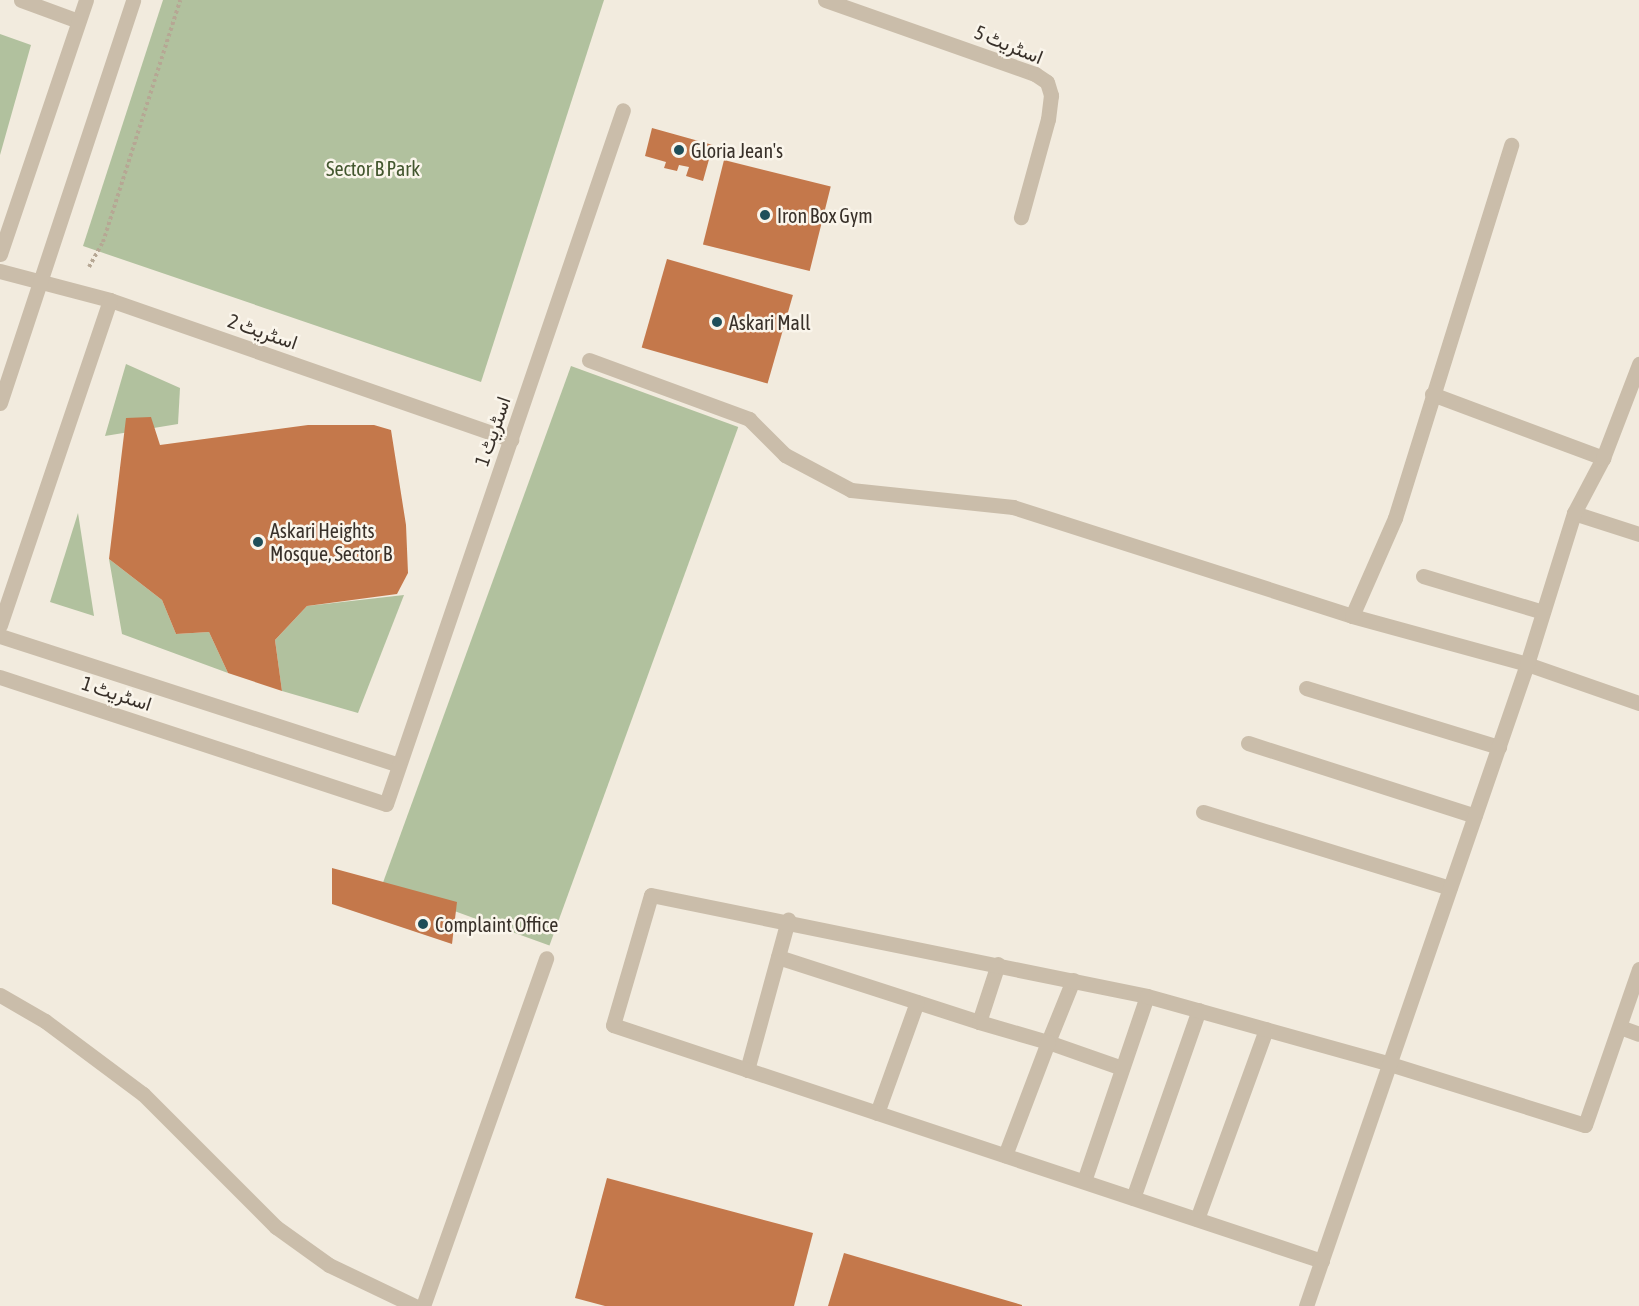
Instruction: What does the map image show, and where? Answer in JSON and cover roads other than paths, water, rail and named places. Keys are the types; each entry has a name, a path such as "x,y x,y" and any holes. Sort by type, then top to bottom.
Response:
{"street":[{"path":"21,0 78,21"},
{"path":"0,254 86,0"},
{"path":"0,403 134,0"},
{"name":"اسٹریٹ 5","path":"825,0 1035,74 1047,82 1051,95 1048,119 1021,218"},
{"name":"اسٹریٹ 1","path":"0,676 386,804 623,110"},
{"path":"1352,616 1395,518 1511,145"},
{"name":"اسٹریٹ 2","path":"0,271 110,300 511,440"},
{"path":"0,625 110,300"},
{"path":"589,360 749,419 785,455 851,490 1013,507 1352,616 1527,664 1639,704"},
{"path":"1306,1306 1499,747 1574,513 1603,458 1639,364"},
{"path":"1432,394 1603,458"},
{"path":"1574,513 1639,534"},
{"path":"1423,576 1543,612"},
{"name":"اسٹریٹ 1","path":"0,636 399,765"},
{"path":"1306,688 1499,747"},
{"path":"1248,743 1475,816"},
{"path":"1203,813 1450,888"},
{"path":"1322,1261 613,1025 651,895 788,920 1148,996 1390,1064 1586,1125 1639,969"},
{"path":"747,1070 788,920"},
{"path":"778,957 1048,1042 1122,1068"},
{"path":"423,1306 546,958"},
{"path":"979,1022 998,964"},
{"path":"1005,1155 1073,980"},
{"path":"0,995 45,1021 143,1094 276,1227 329,1265 367,1286 416,1306"},
{"path":"1084,1182 1148,996"},
{"path":"877,1113 917,1002"},
{"path":"1133,1198 1199,1010"},
{"path":"1620,1027 1639,1034"},
{"path":"1197,1219 1266,1029"}],"place":[{"name":"Gloria Jean's","path":"679,150"},
{"name":"Iron Box Gym","path":"765,215"},
{"name":"Askari Mall","path":"717,322"},
{"name":"Askari Heights Mosque, Sector B","path":"258,542"},
{"name":"Complaint Office","path":"423,924"}],"park label":[{"name":"Sector B Park","path":"373,168"}]}
